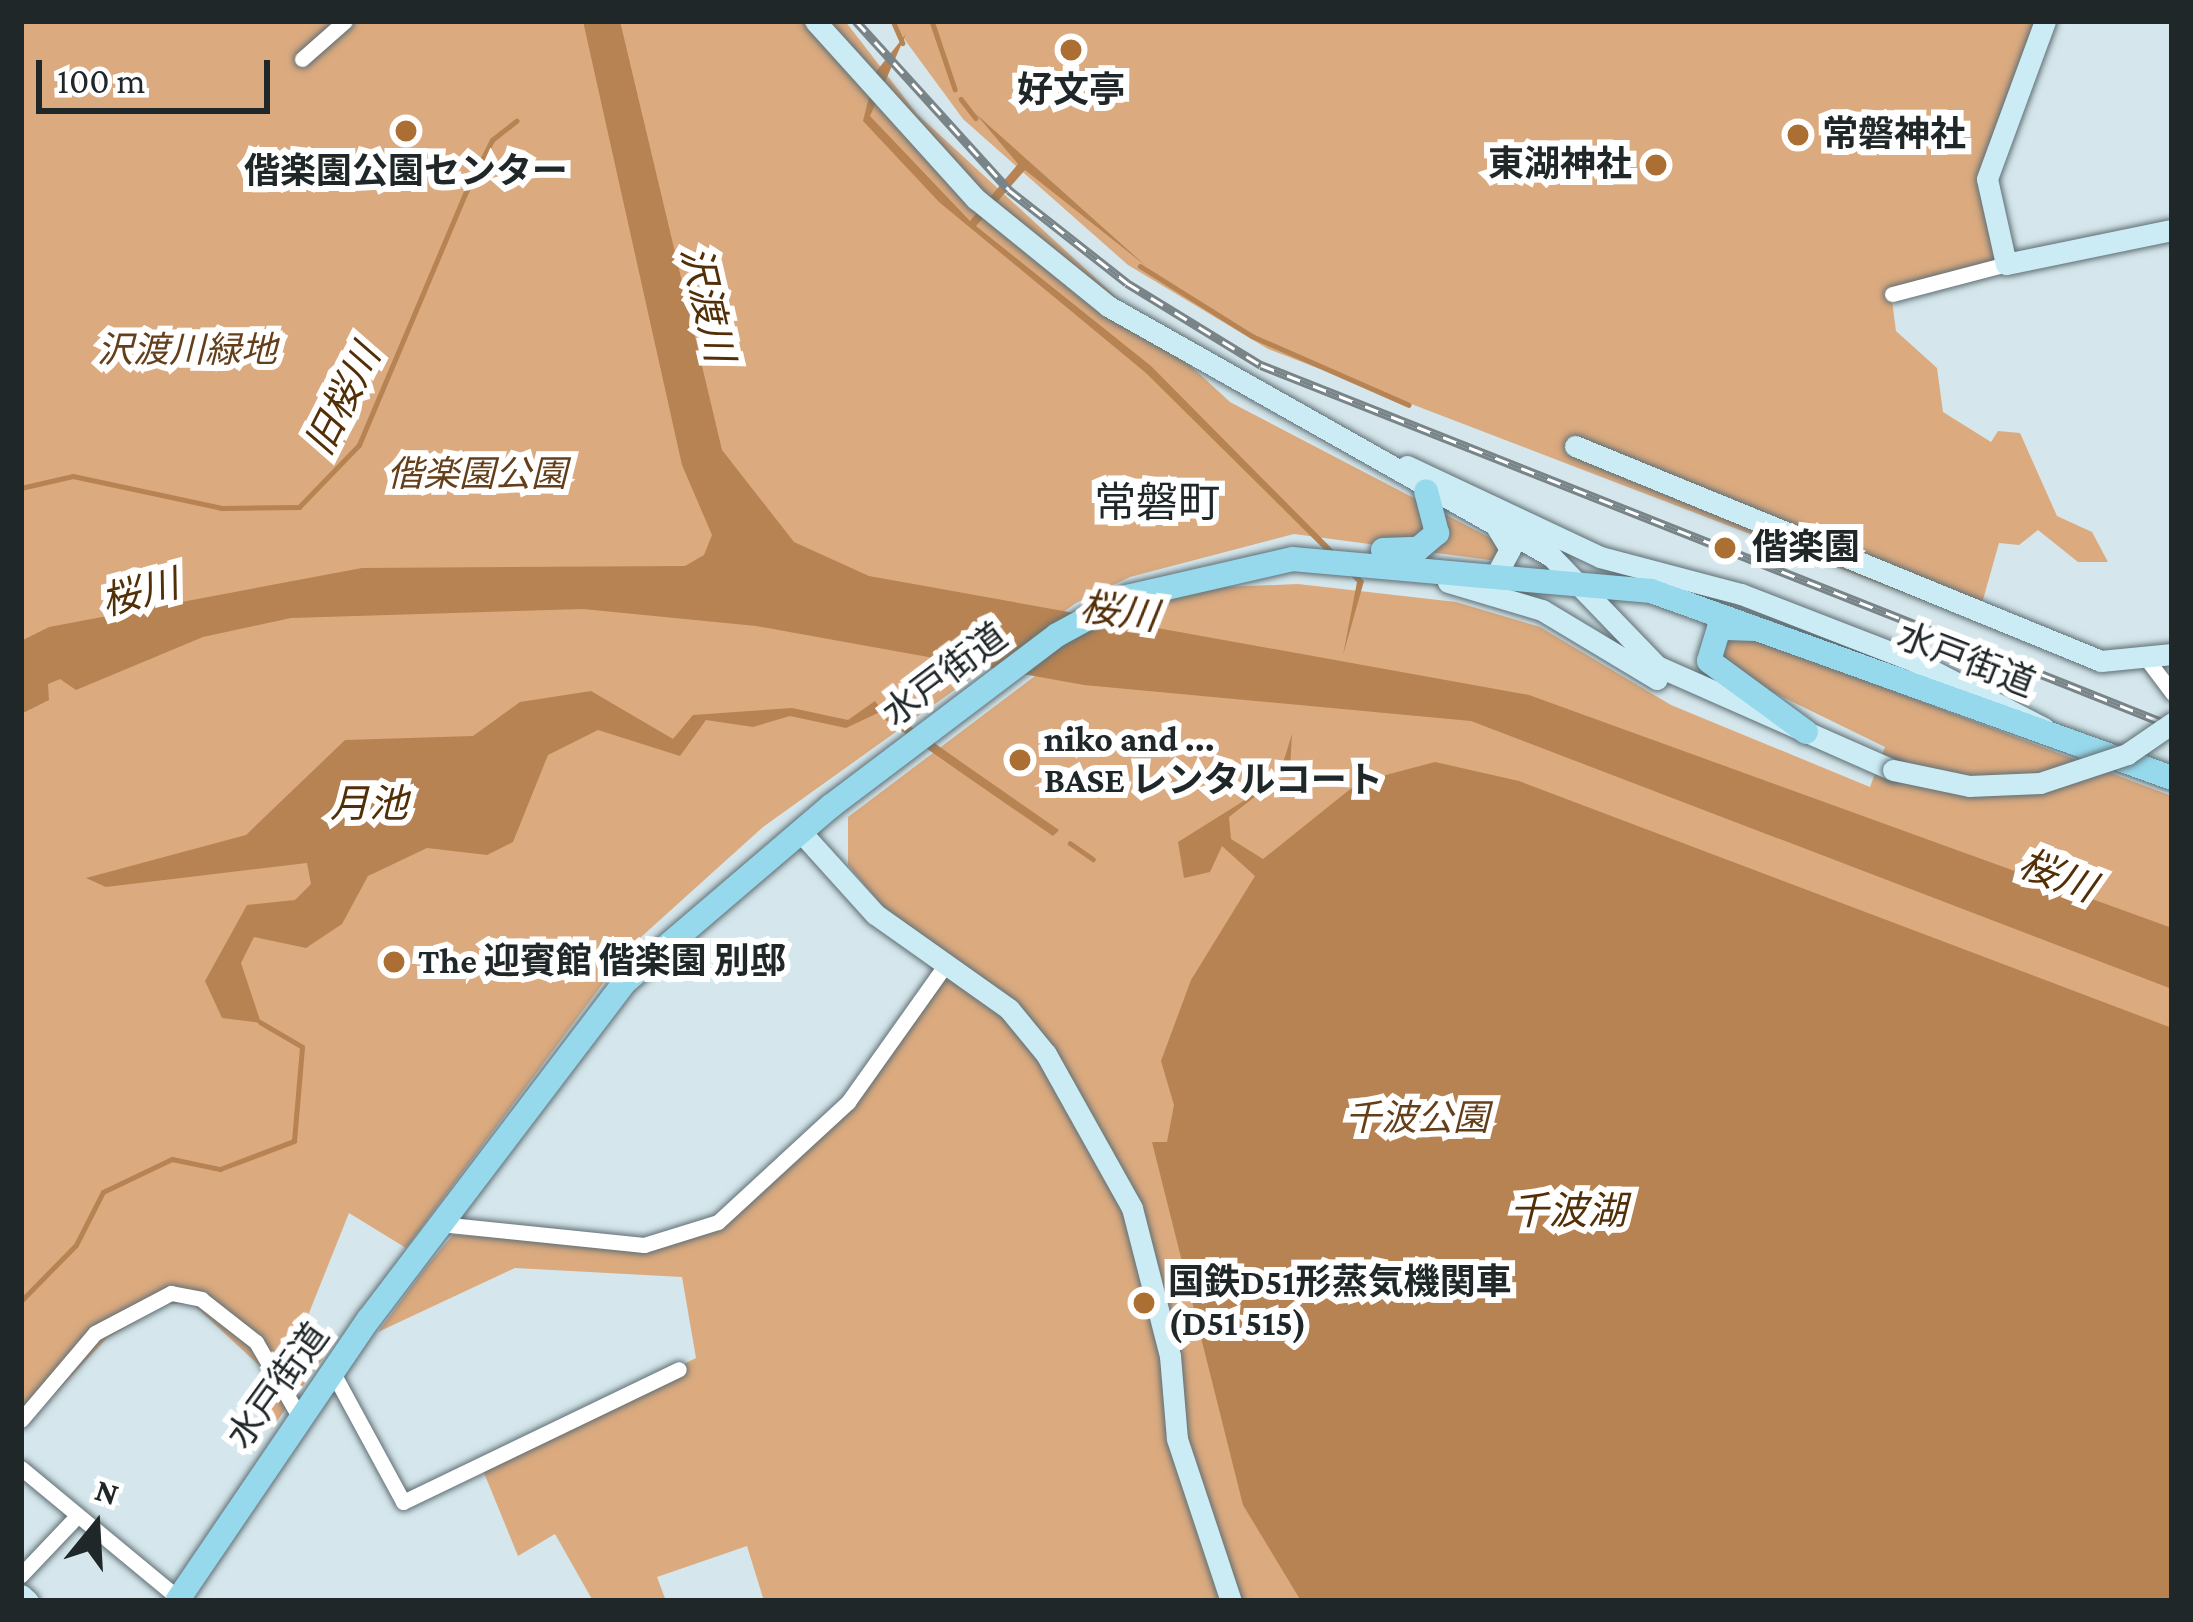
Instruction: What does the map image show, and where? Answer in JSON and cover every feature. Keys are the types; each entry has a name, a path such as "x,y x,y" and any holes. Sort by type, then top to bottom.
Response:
{"main road":[{"path":"1293,559 1323,547 1427,545 1440,514 1426,491"},
{"name":"水戸街道","path":"179,1600 332,1371 626,981 800,831 988,688 1127,597 1263,561 1293,559 1496,574 1684,597 1804,637 2164,774"},
{"path":"1804,637 1729,624 1708,651 1724,680 1806,732"}],"street":[{"path":"302,59 345,21"},
{"path":"815,21 963,185 1054,267 1333,439 1496,526 1580,583 1631,647 1715,697"},
{"path":"2006,265 1987,179 2045,21"},
{"path":"1892,294 2172,230"},
{"path":"1333,439 1600,557 1741,595 1916,662 2044,728"},
{"path":"1575,446 2102,661 2150,662 2172,654"},
{"path":"1496,526 1510,549 1496,574"},
{"path":"1263,561 1489,592 1715,697 1894,770 1969,787 2040,783 2127,754 2172,723"},
{"path":"2150,662 2172,693"},
{"path":"800,831 944,967 1009,1009 1046,1054 1132,1208 1182,1460 1231,1601"},
{"path":"440,1224 644,1245 718,1222 848,1102 944,967"},
{"path":"21,1420 95,1333 171,1293 201,1299 256,1342 300,1418"},
{"path":"332,1371 404,1502 680,1369"},
{"path":"21,1468 179,1600"},
{"path":"21,1575 76,1517"},
{"path":"21,1595 28,1601"}],"green space":[{"name":"偕楽園公園","path":"21,21 845,21 917,114 1230,402 1502,544 1497,561 1294,534 1130,577 1076,603 763,827 630,947 406,1248 349,1213 303,1328 329,1350 271,1429 262,1368 193,1304 166,1304 107,1338 21,1430"},
{"name":"偕楽園","path":"891,21 2039,21 1984,179 2003,264 1891,293 1896,331 1937,368 1943,412 1991,442 1998,431 2020,433 2057,516 2092,532 2108,562 2078,562 2038,530 2019,545 1999,543 1977,621 1268,349 1128,265 963,119"},
{"name":"千波公園","path":"1298,584 1456,602 1540,627 1671,705 1870,787 1885,747 1729,671 1719,653 1727,639 1750,637 2172,796 2172,1601 764,1601 747,1546 657,1577 666,1601 593,1601 555,1534 518,1556 480,1463 696,1358 682,1277 515,1268 378,1332 427,1266 453,1235 644,1245 718,1222 848,1102 942,977 848,865 848,817 1104,624 1199,588"}],"water":[{"path":"583,21 620,21 722,450 794,542 869,576 1529,695 2172,928 2172,989 1471,721 1084,685 756,626 583,609 291,618 203,637 76,690 60,679 48,684 49,700 21,714 21,641 49,627 362,568 685,566 704,555 712,535 682,465"},
{"path":"906,34 870,116 970,221 1018,164 976,114 1146,266 1025,170 976,226 1151,366 1364,581 1343,655 1357,582 1146,373 939,202 863,121 875,73"},
{"name":"月池","path":"591,691 673,739 693,715 792,708 848,720 875,701 882,711 846,728 790,716 753,727 706,720 680,756 598,730 548,755 513,842 487,855 427,848 368,876 342,924 306,948 254,937 241,963 261,1023 222,1018 205,981 247,905 295,900 311,884 307,863 106,887 86,878 246,835 345,740 473,736 520,702"},
{"path":"889,711 1059,830 1053,836 883,718"},
{"name":"千波湖","path":"1292,734 1290,769 1229,817 1231,839 1263,859 1359,782 1435,762 1519,781 2172,1028 2172,1601 1301,1601 1243,1505 1152,1142 1167,1142 1174,1105 1161,1061 1191,980 1255,876 1222,846 1210,872 1184,878 1178,842 1250,797 1283,763"}],"waterway":[{"path":"893,21 903,43"},
{"path":"932,21 955,89"},
{"path":"961,99 976,118"},
{"name":"旧桜川","path":"21,488 73,476 222,508 299,507 359,445 465,194 492,140 516,121"},
{"path":"1140,266 1252,336 1409,405"},
{"path":"1070,843 1093,859"},
{"path":"21,1301 76,1245 103,1192 172,1159 220,1169 294,1141 302,1047 261,1023"}],"railway":[{"path":"856,21 1009,190 1127,283 1261,365 2172,726"}],"place":[{"name":"好文亭","path":"1071,50"},
{"name":"偕楽園公園センター","path":"406,131"},
{"name":"常磐神社","path":"1798,135"},
{"name":"東湖神社","path":"1656,165"},
{"name":"偕楽園","path":"1725,548"},
{"name":"niko and ... BASE レンタルコート","path":"1020,760"},
{"name":"The 迎賓館 偕楽園 別邸","path":"394,962"},
{"name":"国鉄D51形蒸気機関車 (D51 515)","path":"1144,1303"}],"district":[{"name":"常磐町","path":"1157,503"}],"water label":[{"name":"沢渡川","path":"707,304"},
{"name":"桜川","path":"140,593"},
{"name":"桜川","path":"1119,612"},
{"name":"桜川","path":"2057,876"}],"park label":[{"name":"沢渡川緑地","path":"187,351"}]}
